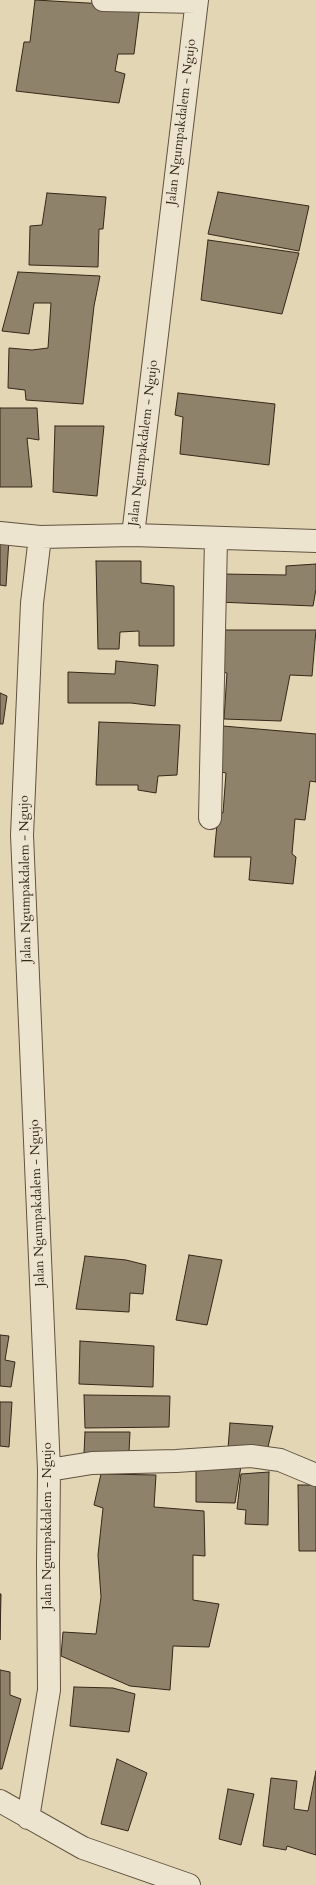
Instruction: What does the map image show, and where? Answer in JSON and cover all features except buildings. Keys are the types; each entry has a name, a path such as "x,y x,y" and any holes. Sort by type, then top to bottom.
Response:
{"street":[{"path":"103,0 196,1"},
{"name":"Jalan Ngumpakdalem - Ngujo","path":"28,1818 49,1690 49,1470 22,835 32,604 40,537 133,535 196,1"},
{"path":"0,533 40,537"},
{"path":"133,535 216,539 316,541"},
{"path":"210,818 216,539"},
{"path":"49,1470 92,1463 251,1456 280,1460 316,1475"},
{"path":"0,1801 83,1848 189,1885"}]}
